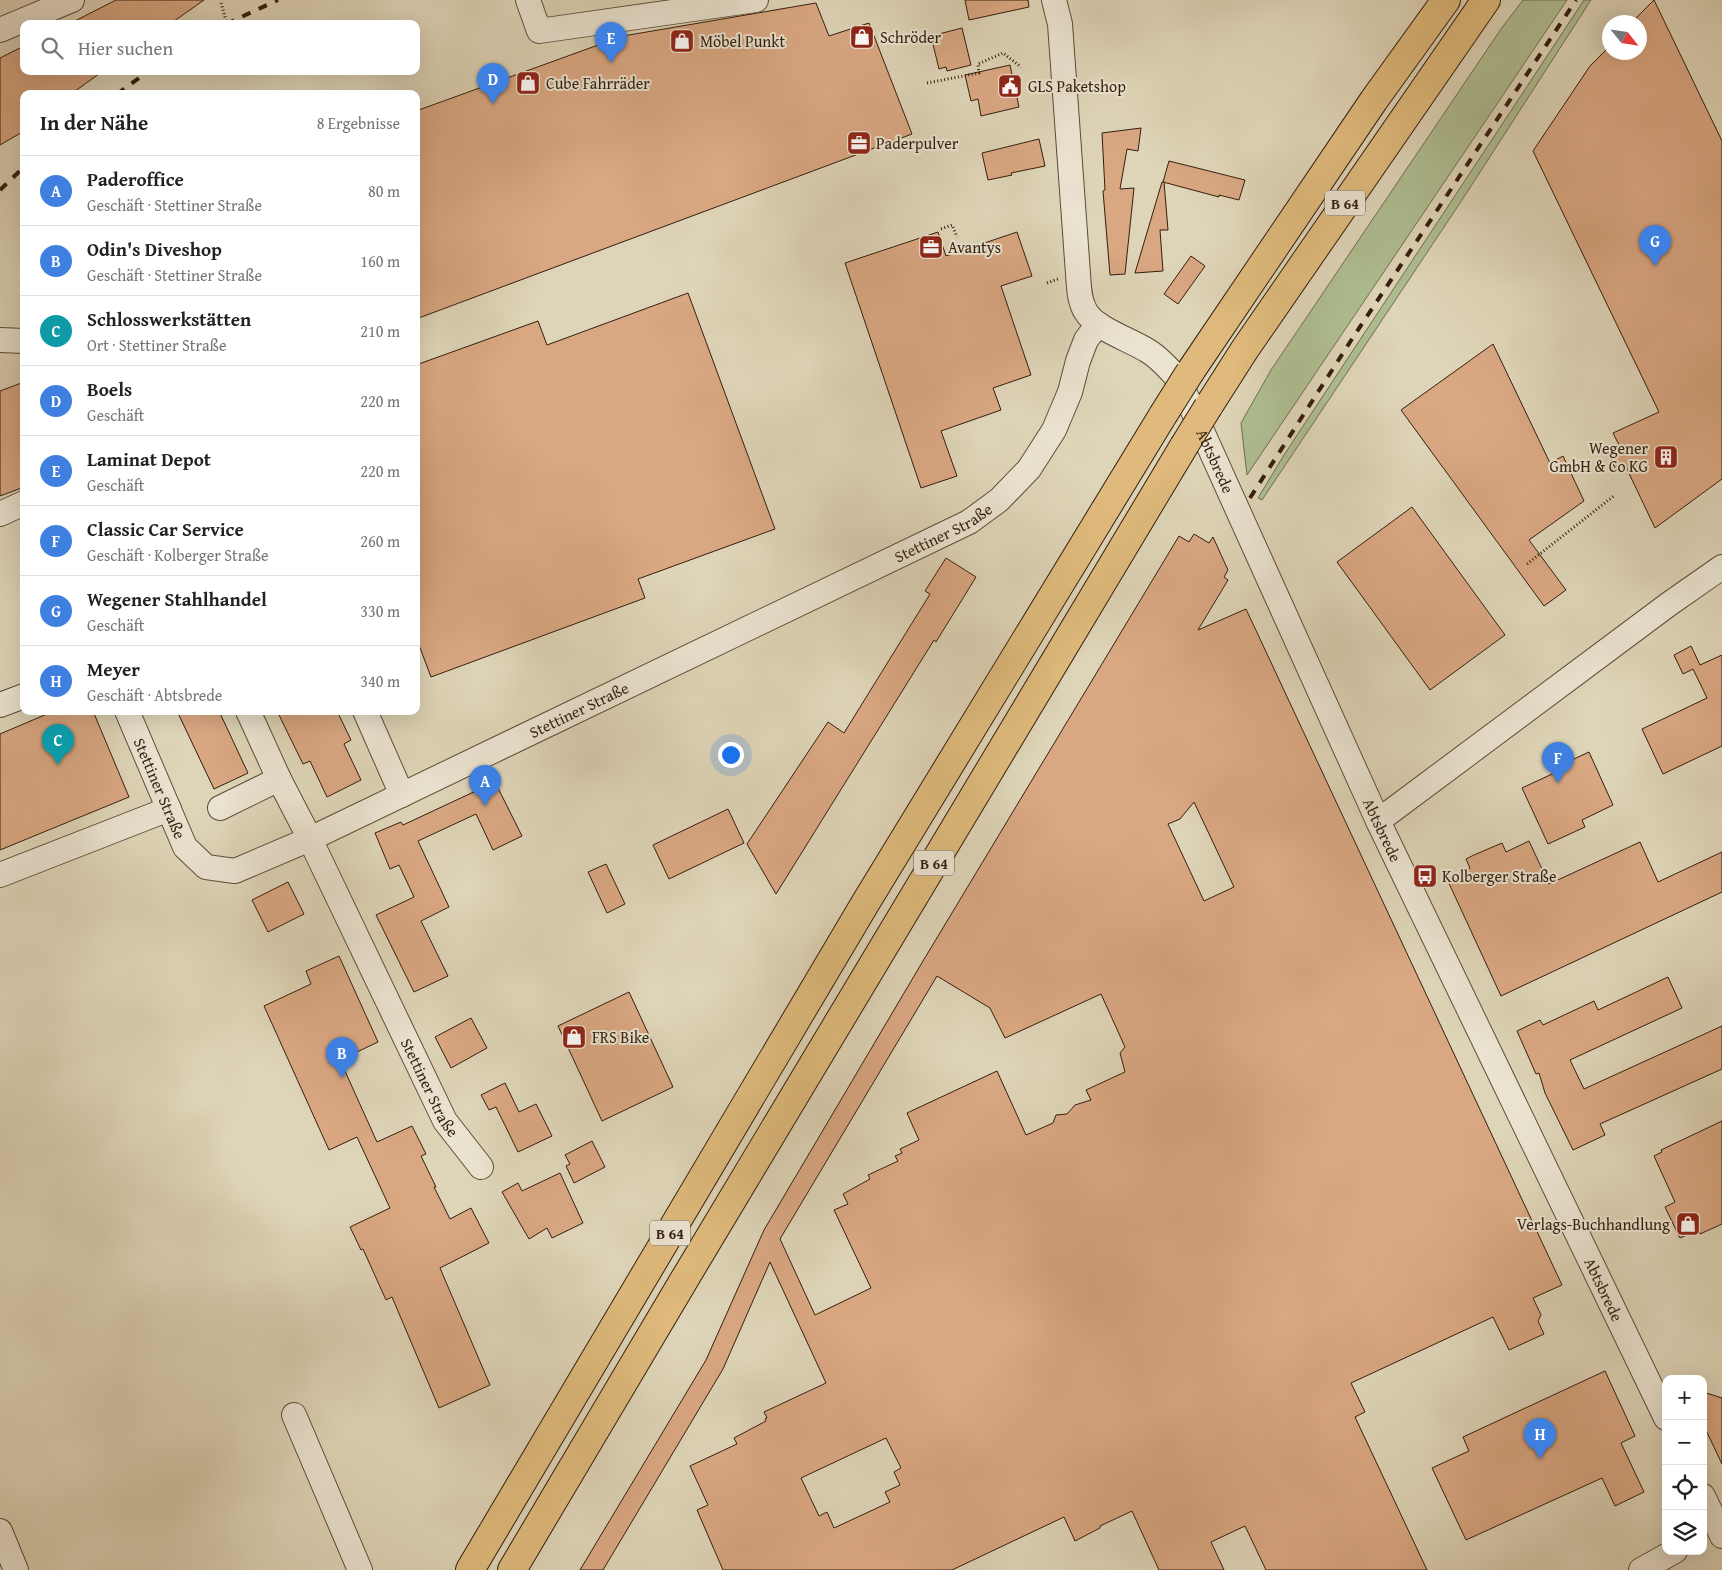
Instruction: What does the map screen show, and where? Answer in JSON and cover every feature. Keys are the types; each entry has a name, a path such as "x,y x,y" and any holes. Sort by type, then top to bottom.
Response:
{"highway":[{"name":"B 64","path":"470,1568 872,893 1163,415 1374,100 1446,0"},
{"name":"B 64","path":"512,1570 1208,407 1256,332 1486,0"}],"street":[{"path":"24,20 72,0"},
{"path":"528,0 539,31 756,0"},
{"path":"1054,0 1060,24 1078,283 1081,301 1087,313 1098,324"},
{"path":"0,30 20,22"},
{"name":"Stettiner Straße","path":"129,715 185,847 206,867 235,871 310,839 969,522 1000,500 1029,469 1054,430 1070,392 1086,340 1098,324"},
{"name":"Abtsbrede","path":"1098,324 1150,352 1179,380 1378,821 1662,1410"},
{"path":"0,340 20,341"},
{"path":"0,514 20,505"},
{"path":"1378,821 1669,604 1722,567"},
{"path":"0,705 20,698"},
{"path":"250,715 279,779 310,839"},
{"path":"367,715 402,795"},
{"path":"220,808 279,779"},
{"path":"0,875 169,808"},
{"name":"Stettiner Straße","path":"310,839 445,1121 481,1167"},
{"path":"294,1415 360,1570"},
{"path":"1707,1507 1716,1531"},
{"path":"0,1531 16,1570"},
{"path":"1641,1570 1668,1555"}],"path":[{"path":"221,3 226,20"},
{"path":"927,83 979,73 978,64 1003,53 1021,67"},
{"path":"940,229 952,224 957,237"},
{"path":"1527,564 1615,495"}],"green space":[{"path":"1523,0 1567,0 1247,475 1241,423 1271,370 1501,29"},
{"path":"1584,0 1591,0 1464,197 1262,500 1258,498 1284,455"}],"building":[{"path":"116,0 204,0 176,20 77,20"},
{"path":"965,0 1028,0 1029,7 969,20"},
{"path":"1654,0 1722,141 1722,479 1655,528 1625,465 1616,470 1607,451 1619,445 1613,433 1659,412 1533,151 1590,66 1602,54 1602,60 1647,60 1647,15 1639,15"},
{"path":"816,3 829,36 869,23 912,134 420,318 420,110 623,36"},
{"path":"962,28 971,65 947,71 946,67 939,69 931,36"},
{"path":"20,48 20,75 97,75 77,90 20,90 20,133 0,145 0,58"},
{"path":"1010,65 1019,107 981,116 978,99 971,101 965,75"},
{"path":"1141,128 1138,151 1127,149 1120,189 1134,188 1125,274 1110,275 1103,191 1105,190 1102,133"},
{"path":"1039,139 1045,166 988,180 982,153"},
{"path":"1169,161 1245,180 1239,200 1219,195 1219,197 1163,182"},
{"path":"1162,182 1164,182 1168,230 1160,230 1163,271 1135,273"},
{"path":"938,232 946,256 1017,232 1032,276 1001,286 1031,375 993,388 1001,410 941,431 957,476 921,488 845,263"},
{"path":"1191,256 1205,266 1178,304 1164,294"},
{"path":"688,293 775,529 638,579 645,598 431,677 420,648 420,364 538,321 547,345"},
{"path":"1493,344 1550,463 1563,456 1584,501 1529,540 1566,590 1544,606 1401,410"},
{"path":"20,384 20,488 0,496 0,391"},
{"path":"1412,507 1505,635 1430,690 1337,562"},
{"path":"1194,534 1209,543 1213,537 1228,570 1224,577 1228,580 1198,630 1246,609 1562,1285 1533,1298 1541,1315 1538,1321 1544,1334 1509,1350 1493,1317 1351,1383 1365,1412 1355,1417 1427,1570 1266,1570 1245,1526 1211,1542 1224,1570 1159,1570 1132,1511 1100,1526 1100,1528 1075,1541 1064,1517 952,1570 723,1570 697,1510 708,1505 690,1466 737,1444 734,1438 766,1421 765,1419 767,1418 764,1412 826,1383 770,1262 723,1369 603,1570 580,1570 706,1360 764,1230 920,966 1179,536 1189,542","holes":["1194,802 1234,887 1204,901 1168,824 1180,819","937,976 990,1008 1005,1038 1101,994 1125,1047 1120,1053 1125,1072 1086,1090 1091,1100 1075,1105 1067,1114 1056,1115 1053,1123 1026,1135 997,1071 907,1113 919,1140 900,1149 902,1153 895,1156 898,1161 868,1175 870,1179 843,1194 848,1204 834,1210 871,1288 815,1315 780,1239","886,1438 901,1468 894,1472 900,1485 885,1492 890,1502 834,1528 827,1512 819,1516 801,1478"]},
{"path":"946,558 976,577 936,642 934,640 776,894 747,844 828,722 844,733 930,594 925,591"},
{"path":"1691,646 1700,665 1722,655 1722,746 1663,774 1642,729 1707,698 1693,669 1683,674 1674,655"},
{"path":"45,715 95,715 129,797 0,850 0,734"},
{"path":"179,715 221,715 248,773 214,789"},
{"path":"279,715 339,715 351,740 344,744 361,780 327,797 310,761 303,764"},
{"path":"1589,752 1613,805 1582,820 1585,827 1548,844 1522,788 1565,768 1563,764"},
{"path":"495,782 522,836 493,850 476,814 418,841 449,907 421,921 448,976 414,992 376,915 414,897 399,865 390,869 375,833 401,822 403,825"},
{"path":"728,809 744,843 669,879 653,845"},
{"path":"1529,841 1549,884 1640,842 1658,882 1722,852 1722,892 1501,996 1447,879 1470,868 1466,859 1474,855 1502,843 1506,852"},
{"path":"606,864 625,904 607,913 588,872"},
{"path":"288,882 304,914 268,932 252,900"},
{"path":"339,956 378,1042 340,1060 377,1142 412,1126 426,1154 421,1156 450,1219 471,1208 489,1243 440,1268 490,1385 439,1408 392,1297 386,1300 363,1249 361,1250 350,1227 390,1208 357,1137 329,1150 264,1006 311,984 306,971"},
{"path":"1668,977 1682,1008 1570,1060 1584,1089 1722,1026 1722,1069 1600,1124 1605,1135 1573,1150 1545,1093 1539,1073 1536,1074 1517,1031 1540,1020 1543,1025 1594,1001 1598,1010"},
{"path":"629,992 673,1087 602,1121 558,1026"},
{"path":"471,1018 487,1048 451,1068 435,1037"},
{"path":"505,1083 519,1112 536,1104 552,1136 518,1152 496,1107 489,1110 481,1095"},
{"path":"1722,1121 1722,1224 1700,1234 1698,1230 1680,1238 1665,1207 1675,1202 1654,1156 1662,1152 1661,1150"},
{"path":"592,1141 605,1167 574,1183 566,1166 570,1164 565,1155"},
{"path":"560,1173 583,1223 552,1238 547,1228 529,1239 502,1192 518,1183 522,1191"},
{"path":"1605,1371 1635,1436 1621,1443 1644,1492 1615,1506 1602,1478 1466,1540 1432,1468 1469,1451 1463,1437"},
{"path":"1707,1393 1722,1398 1722,1464 1707,1432"}],"railway":[{"path":"235,20 278,0"},
{"path":"1250,498 1352,339 1576,0"},
{"path":"123,90 143,75"},
{"path":"0,190 20,171"}],"place":[{"name":"Schröder","path":"862,37"},
{"name":"Möbel Punkt","path":"682,41"},
{"name":"Laminat Depot","path":"611,63"},
{"name":"Cube Fahrräder","path":"528,83"},
{"name":"GLS Paketshop","path":"1010,86"},
{"name":"Boels","path":"493,104"},
{"name":"Paderpulver","path":"859,143"},
{"name":"Avantys","path":"931,247"},
{"name":"Wegener Stahlhandel","path":"1655,266"},
{"name":"Wegener GmbH & Co KG","path":"1666,457"},
{"name":"Schlosswerkstätten","path":"58,765"},
{"name":"Classic Car Service","path":"1558,783"},
{"name":"Paderoffice","path":"485,806"},
{"name":"Kolberger Straße","path":"1425,876"},
{"name":"FRS Bike","path":"574,1037"},
{"name":"Odin's Diveshop","path":"342,1078"},
{"name":"Verlags-Buchhandlung","path":"1688,1224"},
{"name":"Meyer","path":"1540,1459"}]}
